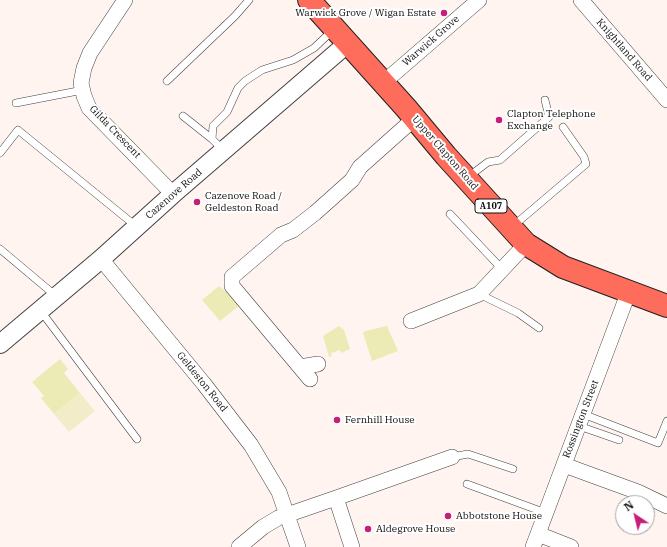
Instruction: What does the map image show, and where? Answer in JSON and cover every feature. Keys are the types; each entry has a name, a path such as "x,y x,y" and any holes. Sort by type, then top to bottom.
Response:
{"highway":[{"name":"Upper Clapton Road","path":"309,0 526,244 564,267 667,306"}],"street":[{"name":"Gilda Crescent","path":"125,0 90,53 84,68 81,83 82,90 90,108 173,194"},
{"name":"Warwick Grove","path":"383,83 479,0"},
{"name":"Knightland Road","path":"586,2 667,100"},
{"name":"Cazenove Road","path":"0,344 137,227 173,194 218,145 341,36"},
{"path":"310,379 232,286 232,277 280,235 293,230 315,213 352,180 360,167 415,118"},
{"path":"412,321 478,294 526,244"},
{"name":"Geldeston Road","path":"101,259 204,384 251,445 279,492 288,514 298,547"},
{"name":"Rossington Street","path":"535,541 629,291"},
{"path":"300,367 318,364"},
{"path":"239,547 263,527 288,514 452,457"},
{"path":"564,464 638,492 667,506"},
{"path":"336,498 352,547"},
{"path":"535,541 571,547"}],"lane":[{"path":"167,81 235,16 249,0"},
{"path":"218,145 213,126 227,112 238,88 245,81 262,70 282,64 341,36"},
{"path":"16,103 82,90"},
{"path":"466,178 488,162 500,160 549,117 545,100"},
{"path":"184,116 218,145"},
{"path":"511,228 586,164 584,157 563,127"},
{"path":"0,153 18,130 137,227"},
{"path":"450,214 502,269"},
{"path":"0,249 56,296"},
{"path":"478,294 518,314 539,328"},
{"path":"39,310 137,440"},
{"path":"581,420 658,443 667,421"},
{"path":"581,420 619,440"},
{"path":"452,457 468,454 513,469"},
{"path":"468,484 546,513"}],"green space":[{"path":"219,286 241,304 220,321 202,300"},
{"path":"339,326 344,330 350,349 341,353 340,350 331,353 332,356 329,357 323,336"},
{"path":"387,326 398,351 372,361 363,333 365,331"},
{"path":"60,359 68,369 64,373 80,393 54,414 41,398 44,396 32,382"}],"shaded area":[{"path":"80,393 95,411 69,432 54,414"}],"place":[{"name":"Warwick Grove / Wigan Estate","path":"444,13"},
{"name":"Clapton Telephone Exchange","path":"499,120"},
{"name":"Cazenove Road / Geldeston Road","path":"197,202"},
{"name":"Fernhill House","path":"337,420"},
{"name":"Abbotstone House","path":"448,516"},
{"name":"Aldegrove House","path":"368,529"}]}
